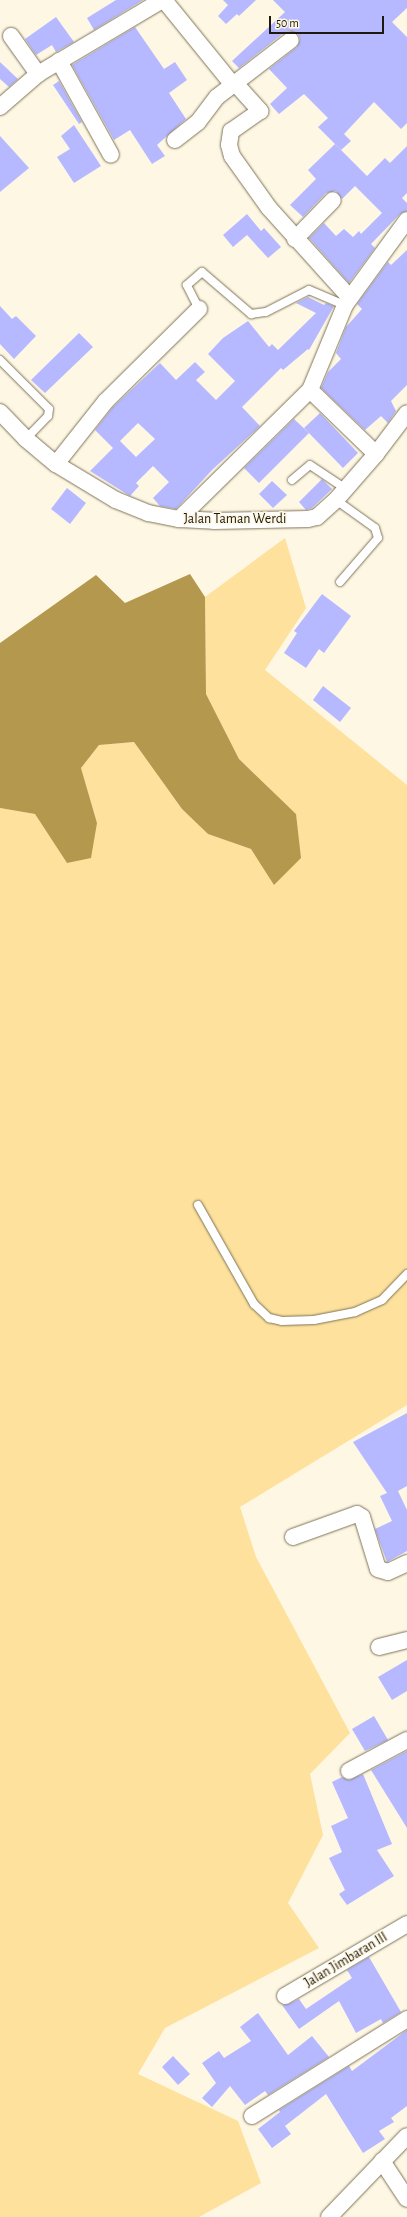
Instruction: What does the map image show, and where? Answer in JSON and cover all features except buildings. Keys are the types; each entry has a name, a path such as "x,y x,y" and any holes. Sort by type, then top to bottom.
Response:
{"street":[{"path":"0,107 38,74 163,0 234,84 260,111 231,131 229,145 232,156 243,175 348,301"},
{"path":"11,36 38,74"},
{"path":"174,140 198,122 217,97 291,40"},
{"path":"58,61 111,155"},
{"path":"295,238 333,200"},
{"path":"179,519 310,390 348,301 407,220"},
{"path":"56,464 106,402 199,309"},
{"path":"310,390 376,454"},
{"name":"Jalan Taman Werdi","path":"0,412 26,439 56,464 116,500 148,513 179,519 308,519 317,517 341,495 376,454 407,413"},
{"path":"293,1537 357,1514 362,1517 378,1569 388,1572 407,1563"},
{"path":"379,1647 407,1640"},
{"path":"349,1771 407,1740"},
{"name":"Jalan Jimbaran III","path":"285,1996 407,1924"},
{"path":"252,2116 407,2019"},
{"path":"329,2217 407,2136"},
{"path":"382,2161 407,2199"}],"lane":[{"path":"199,309 187,285 202,272 251,314 266,312 309,290 348,301"},
{"path":"0,360 49,409 48,416 26,439"},
{"path":"292,480 310,465 375,528 378,538 340,582"},
{"path":"198,1205 254,1304 269,1318 282,1321 314,1320 355,1312 382,1300 407,1274"}],"shaded area":[{"path":"285,538 306,608 265,670 407,785 407,1405 240,1507 256,1557 350,1733 310,1774 323,1835 288,1903 319,1948 165,2028 138,2074 238,2121 261,2183 199,2217 0,2217 0,808 35,814 67,863 97,823 81,768 99,745 134,742 182,809 208,834 251,849 275,884 296,814 239,759 206,694 205,597"},
{"path":"190,574 205,597 206,694 239,759 296,814 301,858 274,885 251,849 208,834 182,809 134,742 99,745 81,768 97,823 91,858 67,863 35,814 0,808 0,643 96,575 125,603"}]}
